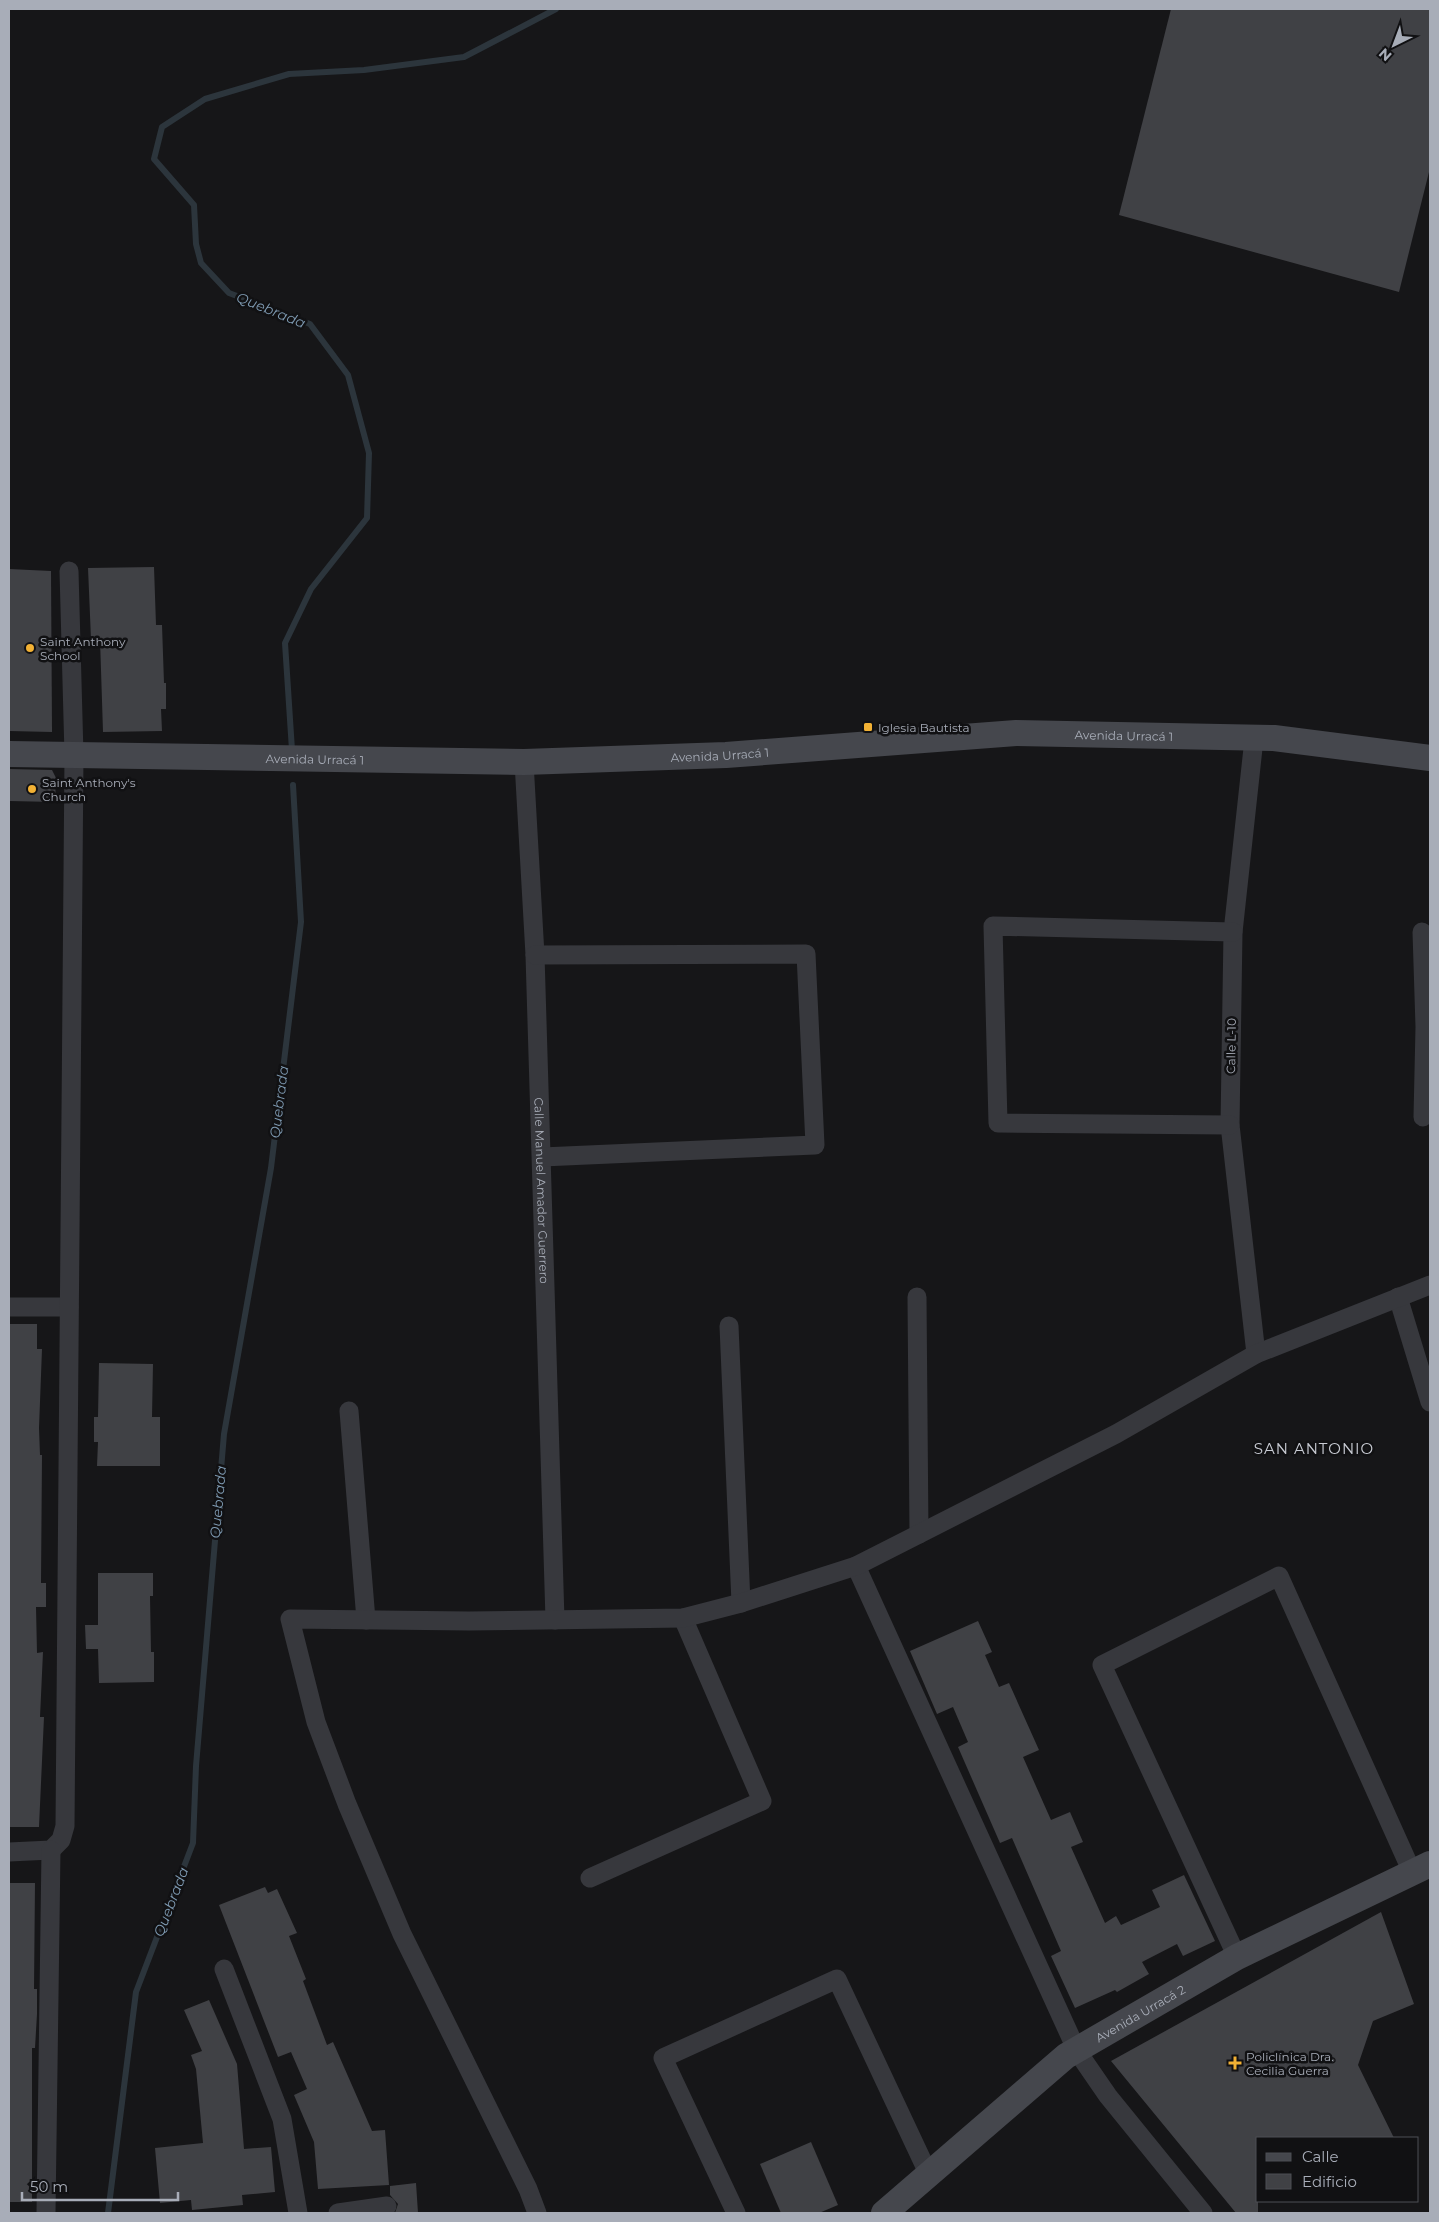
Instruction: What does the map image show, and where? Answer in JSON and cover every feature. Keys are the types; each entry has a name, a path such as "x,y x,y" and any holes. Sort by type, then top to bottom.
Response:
{"street":[{"path":"9,1852 50,1850 62,1840 65,1826 74,755 69,571"},
{"name":"Avenida Urracá 1","path":"9,754 524,762 726,755 1016,733 1274,738 1430,758"},
{"name":"Calle L-10","path":"1254,739 1233,932 1230,1125 1256,1354"},
{"name":"Calle Manuel Amador Guerrero","path":"524,762 536,954 556,1620"},
{"path":"1230,1125 998,1123 993,926 1233,932"},
{"path":"1422,932 1428,1027 1423,1117"},
{"path":"536,954 806,954 815,1145 542,1157"},
{"path":"537,2213 523,2180 402,1934 347,1804 316,1722 290,1619 556,1620 683,1618 741,1603 856,1566 1116,1434 1256,1354 1430,1285"},
{"path":"917,1297 919,1534"},
{"path":"1398,1297 1430,1402"},
{"path":"9,1307 68,1307"},
{"path":"728,1326 741,1603"},
{"path":"349,1411 366,1620"},
{"path":"856,1566 1077,2051 1108,2096 1203,2213"},
{"path":"1237,1957 1102,1665 1279,1576 1421,1868"},
{"path":"590,1878 762,1801 683,1618"},
{"path":"46,2213 50,1850"},
{"name":"Avenida Urracá 2","path":"884,2213 1066,2056 1237,1957 1421,1868"},
{"path":"224,1969 282,2119 298,2213"},
{"path":"736,2213 663,2058 837,1979 929,2175"},
{"path":"338,2213 387,2206"}],"building":[{"path":"1171,9 1430,9 1430,168 1399,292 1119,215"},
{"path":"154,567 156,625 162,625 164,683 166,683 166,709 161,709 162,731 103,732 100,639 91,639 88,568"},
{"name":"Saint Anthony School","path":"9,569 51,571 52,732 9,731"},
{"name":"Saint Anthony's Church","path":"9,769 52,770 56,778 55,802 9,801"},
{"path":"9,1324 37,1324 37,1349 42,1349 39,1428 40,1455 42,1455 41,1583 46,1583 46,1607 36,1607 37,1653 43,1652 40,1717 44,1717 39,1827 9,1827"},
{"path":"99,1363 153,1364 152,1417 160,1417 160,1466 97,1466 98,1442 94,1442 94,1417 98,1417"},
{"path":"98,1573 153,1573 153,1596 150,1596 151,1652 154,1652 154,1682 99,1683 98,1649 86,1649 85,1625 98,1625"},
{"path":"978,1621 992,1652 985,1655 999,1687 1009,1683 1039,1750 1023,1757 1051,1820 1070,1812 1083,1842 1071,1847 1105,1923 1116,1916 1121,1925 1160,1907 1152,1890 1184,1875 1215,1941 1183,1956 1177,1944 1142,1962 1149,1974 1117,1992 1115,1990 1075,2008 1051,1956 1061,1951 1012,1838 1000,1843 958,1747 968,1742 953,1707 937,1714 910,1651"},
{"path":"9,1883 35,1883 34,1989 37,1989 37,2014 35,2048 32,2048 32,2202 9,2202"},
{"path":"265,1887 268,1893 277,1889 297,1933 289,1936 306,1979 303,1981 327,2045 333,2042 372,2131 385,2130 389,2185 318,2189 314,2142 294,2095 307,2089 291,2052 278,2057 219,1905"},
{"name":"Policlínica Dra. Cecilia Guerra","path":"1381,1912 1414,2004 1373,2021 1358,2065 1394,2137 1256,2137 1256,2202 1258,2202 1258,2213 1236,2213 1111,2061"},
{"path":"209,2000 237,2064 244,2149 271,2147 275,2192 242,2195 243,2205 192,2210 191,2200 160,2203 155,2148 203,2143 196,2069 191,2055 202,2051 184,2010"},
{"path":"811,2142 838,2205 819,2213 781,2213 760,2164"},
{"path":"416,2183 418,2213 395,2213 398,2204 390,2195 390,2186"}],"waterway":[{"name":"Quebrada","path":"292,750 285,643 311,589 367,518 369,453 348,375 310,324 229,293 201,263 196,244 194,205 154,159 162,127 205,99 289,74 364,70 464,57 556,9"},
{"name":"Quebrada","path":"108,2213 136,1992 193,1843 196,1766 224,1434 271,1168 301,922 293,785"}],"place":[{"name":"Saint Anthony School","path":"30,648"},
{"name":"Iglesia Bautista","path":"868,727"},
{"name":"Saint Anthony's Church","path":"32,789"},
{"name":"Policlínica Dra. Cecilia Guerra","path":"1235,2063"}],"district":[{"name":"SAN ANTONIO","path":"1314,1448"}]}
